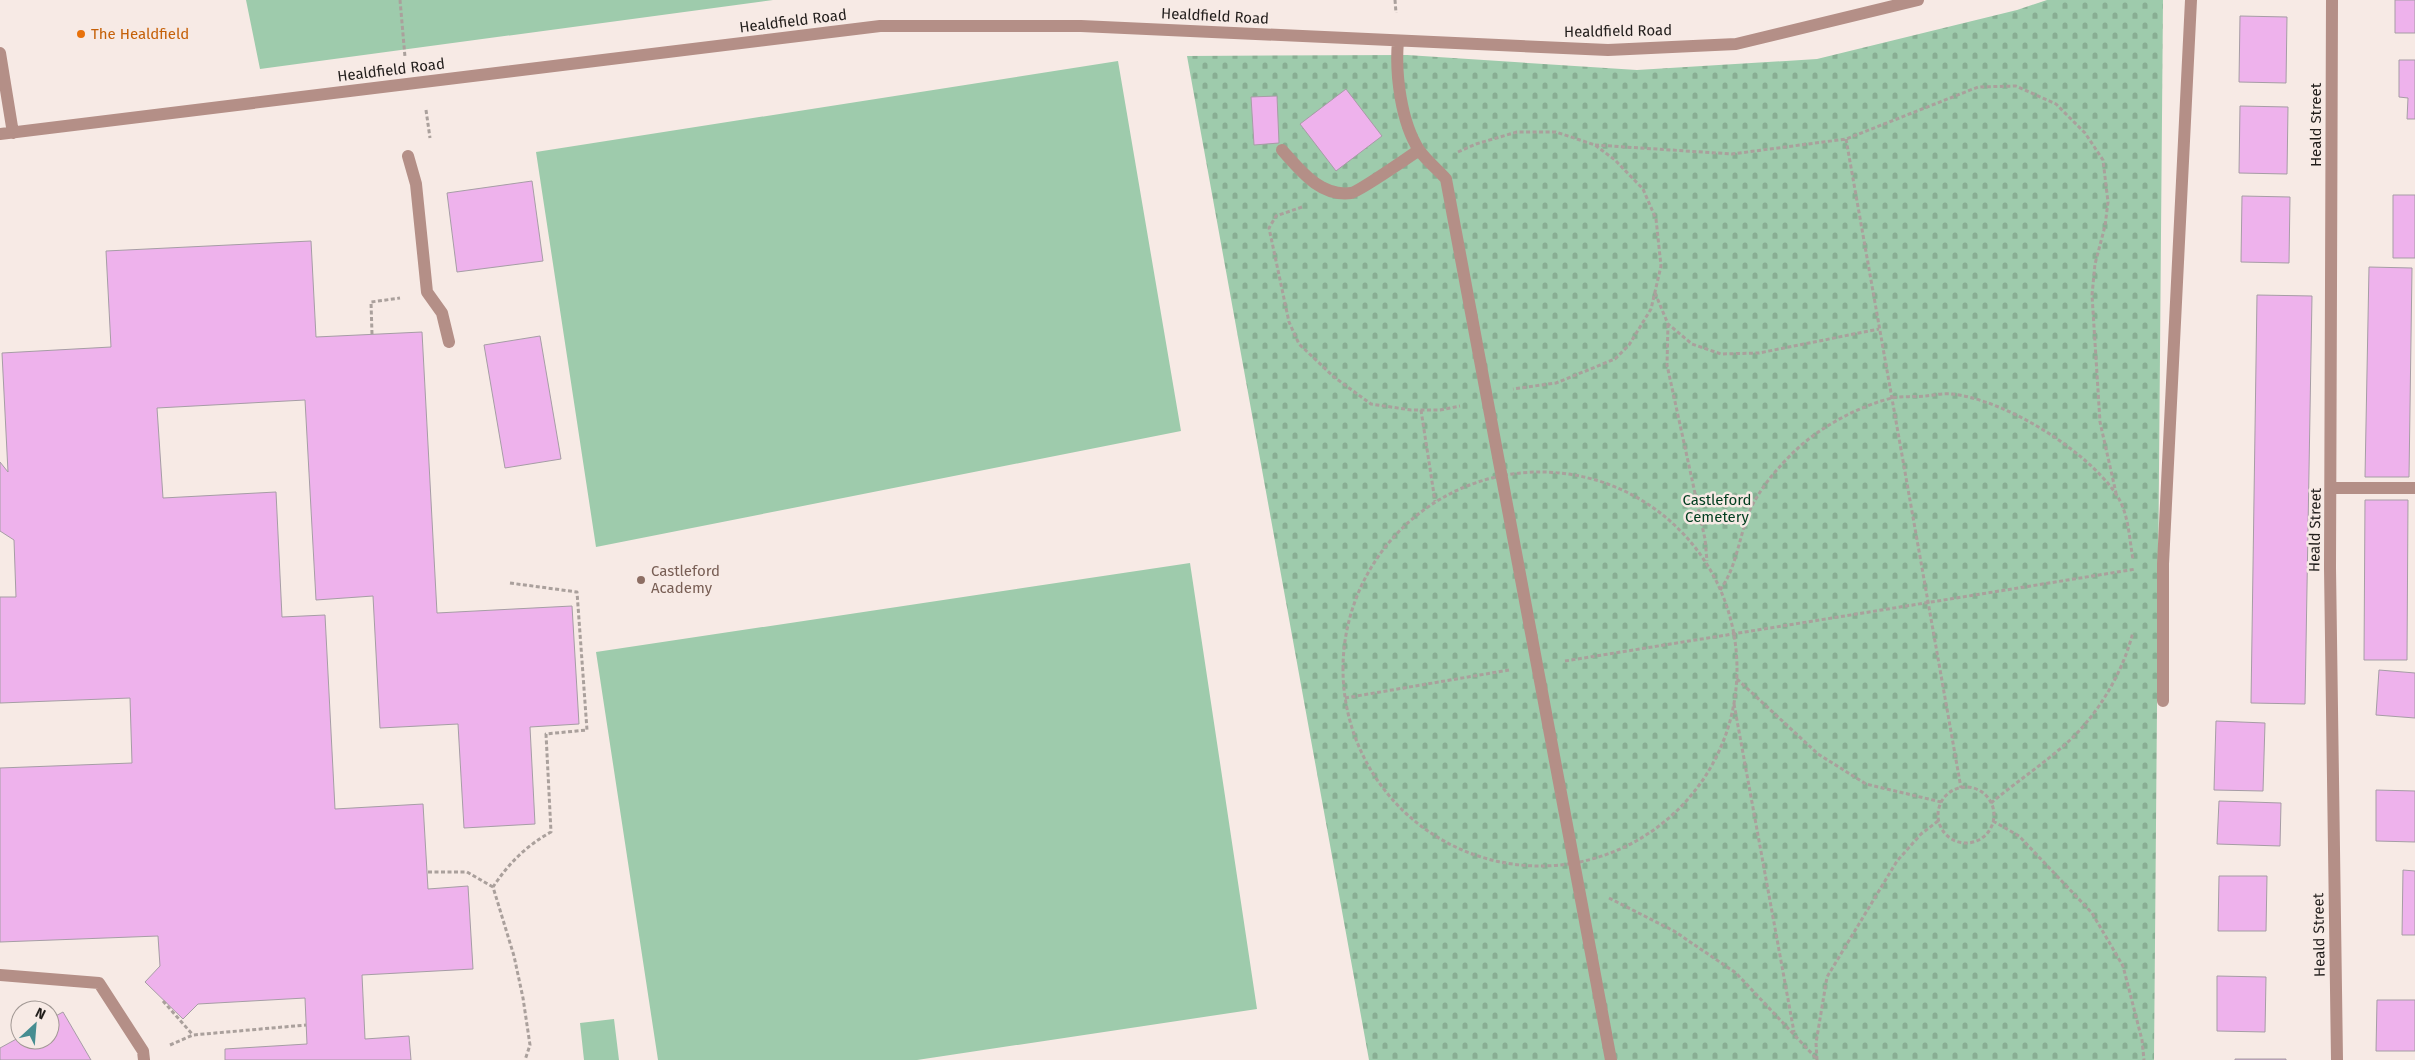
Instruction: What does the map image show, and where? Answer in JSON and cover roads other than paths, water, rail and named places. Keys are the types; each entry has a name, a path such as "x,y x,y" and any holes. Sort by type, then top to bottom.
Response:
{"street":[{"name":"Healdfield Road","path":"0,134 880,26 1081,26 1608,50 1736,44 1918,0"},
{"path":"2163,701 2164,564 2191,0"},
{"name":"Heald Street","path":"2332,0 2330,568 2337,1060"},
{"path":"1398,41 1398,80 1405,116 1419,150 1446,179 1611,1060"},
{"path":"0,53 13,132"},
{"path":"1282,150 1303,174 1325,190 1352,193 1419,150"},
{"path":"408,156 416,184 427,292 442,313 449,342"},
{"path":"2331,488 2415,488"},
{"path":"0,976 100,983 143,1051 144,1060"}],"place":[{"name":"The Healdfield","path":"81,34"},
{"name":"Castleford Academy","path":"641,580"}],"park label":[{"name":"Castleford Cemetery","path":"1717,508"}]}
